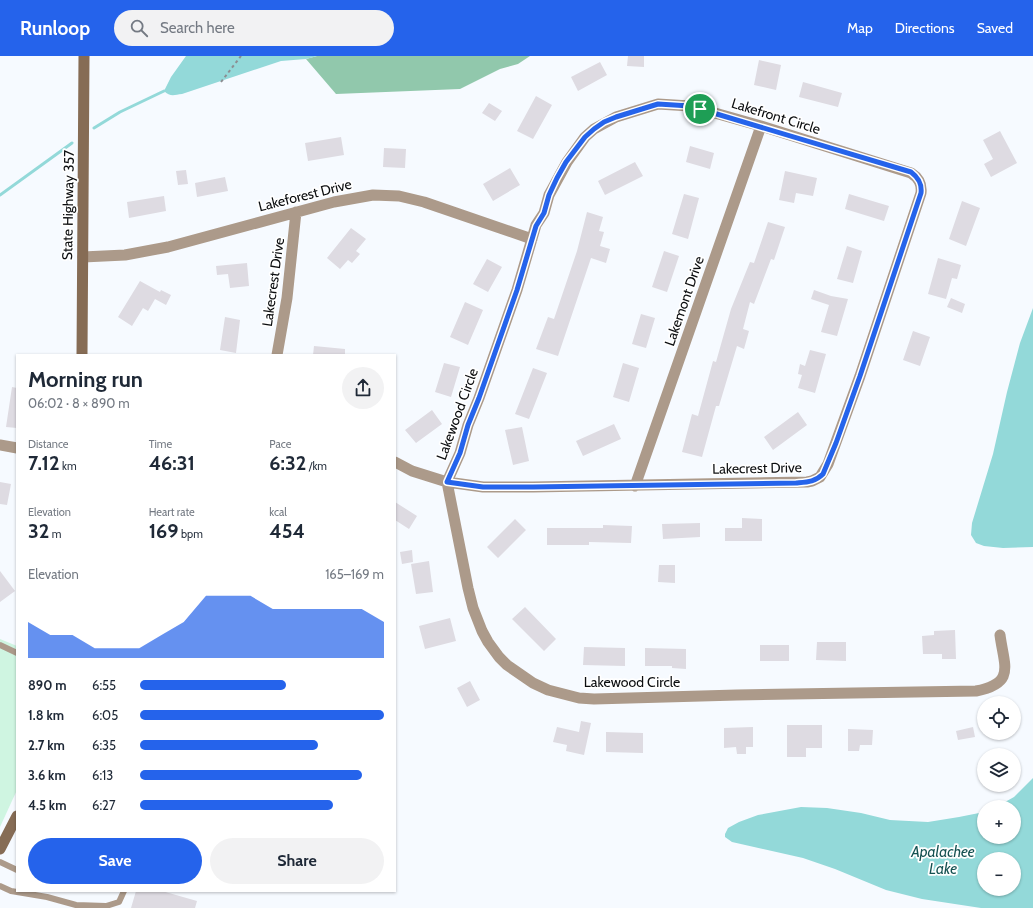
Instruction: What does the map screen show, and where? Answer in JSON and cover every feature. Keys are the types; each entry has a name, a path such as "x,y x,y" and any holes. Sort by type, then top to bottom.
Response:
{"main road":[{"name":"State Highway 357","path":"82,354 84,56"},
{"path":"0,848 16,818"}],"street":[{"name":"Lakefront Circle","path":"532,239 536,226 544,213 555,184 566,162 585,137 604,122 636,110 658,104 700,109 911,172 918,179 921,193"},
{"name":"Lakemont Drive","path":"635,486 761,126"},
{"name":"Lakecrest Drive","path":"396,463 412,471 447,482 483,487 635,486 812,482 820,477 828,464 839,435 921,193"},
{"name":"Lakeforest Drive","path":"83,257 125,255 168,247 296,212 353,198 372,195 399,196 424,202 532,239"},
{"name":"Lakecrest Drive","path":"277,354 287,298 296,212"},
{"name":"Lakewood Circle","path":"532,239 517,290 502,333 468,425 460,453 447,482 473,608 488,642 499,657 520,675 540,686 563,695 594,699 976,691 994,686 999,682 1005,673 1006,667 1000,636"},
{"path":"0,444 16,448"}],"lane":[{"path":"0,645 16,653"},
{"path":"0,862 16,870"},
{"path":"0,886 16,892"},
{"path":"30,893 76,905 106,906 119,902 124,892"}],"path":[{"path":"221,82 241,56"}],"green space":[{"path":"317,56 530,56 518,64 500,69 460,89 336,94 306,59"},
{"path":"0,639 16,646 16,792 0,827"}],"water":[{"path":"186,56 317,56 306,59 281,61 182,94 168,94 164,91 171,77"},
{"path":"1033,308 1033,547 1003,548 984,546 976,543 971,535 972,523 993,454 1020,343"},
{"name":"Apalachee Lake","path":"1033,778 1033,908 981,908 922,899 886,890 835,869 803,858 732,842 725,837 728,828 739,822 758,815 801,807 827,808 861,813 890,820 928,822 977,813 977,844 1021,844 1021,800 1009,800 1021,792 1021,790"}],"building":[{"path":"628,56 644,56 644,67 627,66"},
{"path":"759,60 781,65 776,90 754,85"},
{"path":"600,62 607,75 578,91 571,77"},
{"path":"803,82 842,93 838,107 799,97"},
{"path":"536,96 552,105 533,139 517,131"},
{"path":"489,103 502,111 495,121 482,113"},
{"path":"1000,131 1017,163 991,177 984,164 993,159 983,140"},
{"path":"341,137 344,155 308,161 305,143"},
{"path":"690,146 714,153 710,169 686,162"},
{"path":"384,148 406,149 405,168 383,167"},
{"path":"635,162 643,176 605,195 598,181"},
{"path":"510,168 520,185 493,201 483,184"},
{"path":"186,170 188,184 178,185 176,171"},
{"path":"785,171 817,178 813,196 796,193 794,203 779,200"},
{"path":"225,177 228,191 197,197 195,183"},
{"path":"684,194 699,198 688,239 672,234"},
{"path":"849,194 889,206 884,221 845,209"},
{"path":"164,196 166,211 129,218 127,202"},
{"path":"962,201 980,208 966,246 949,239"},
{"path":"587,212 603,217 599,231 604,232 600,246 610,249 606,263 591,258 558,356 536,349 548,317 554,319 577,251"},
{"path":"768,222 785,227 774,260 771,259 754,304 750,302 743,329 749,331 744,349 737,346 719,406 716,406 702,457 682,452 692,414 698,416 713,361 716,362 731,309 750,262 754,263"},
{"path":"351,228 366,239 356,251 360,254 352,263 348,260 340,269 327,258"},
{"path":"847,246 862,251 853,283 837,279"},
{"path":"664,251 679,256 667,292 652,287"},
{"path":"938,258 961,265 957,279 952,278 946,299 928,294"},
{"path":"487,259 502,267 488,292 473,284"},
{"path":"247,263 249,286 230,288 228,274 217,275 216,266"},
{"path":"140,281 160,292 161,290 171,295 166,305 155,299 148,311 143,308 132,326 118,317"},
{"path":"814,290 831,296 848,299 837,336 821,332 829,305 811,299"},
{"path":"951,298 965,304 962,313 947,307"},
{"path":"465,302 483,310 468,345 450,337"},
{"path":"641,314 655,318 646,348 632,344"},
{"path":"225,317 240,320 236,353 220,350"},
{"path":"913,331 930,337 920,366 903,360"},
{"path":"314,346 345,349 345,354 313,354"},
{"path":"810,350 826,354 815,393 798,388 802,375 798,374 800,364 805,366"},
{"path":"444,363 460,367 451,397 435,392"},
{"path":"623,363 639,368 629,402 613,397"},
{"path":"533,368 547,373 529,419 515,414"},
{"path":"12,387 16,388 16,428 6,427"},
{"path":"432,410 442,424 416,443 405,430"},
{"path":"798,412 807,425 773,450 764,437"},
{"path":"614,424 621,439 583,456 576,441"},
{"path":"522,427 529,461 513,465 505,430"},
{"path":"0,482 11,484 7,505 0,504"},
{"path":"396,503 417,516 409,529 396,521"},
{"path":"742,518 762,519 762,541 725,541 725,528 742,528"},
{"path":"515,519 526,530 498,558 487,547"},
{"path":"700,523 700,537 663,539 662,524"},
{"path":"603,525 632,526 631,543 589,542 589,545 547,545 547,528 603,528"},
{"path":"412,550 413,562 402,564 400,552"},
{"path":"429,561 433,592 416,594 411,564"},
{"path":"659,565 675,565 675,583 658,582"},
{"path":"0,571 15,591 0,602"},
{"path":"525,607 556,639 544,651 512,619"},
{"path":"450,618 456,641 425,649 419,626"},
{"path":"955,630 956,659 942,659 942,654 923,654 922,636 934,635 934,631"},
{"path":"817,642 846,642 846,661 816,660"},
{"path":"760,645 789,645 789,661 760,661"},
{"path":"584,647 625,648 625,666 583,665"},
{"path":"645,648 686,649 686,669 672,668 672,666 645,666"},
{"path":"470,681 480,700 467,707 457,688"},
{"path":"581,721 591,723 584,755 566,751 567,745 553,742 557,727 579,732"},
{"path":"787,725 822,725 822,748 806,748 806,757 787,757"},
{"path":"753,727 753,747 746,747 746,754 737,754 736,747 724,748 724,728"},
{"path":"973,727 975,737 958,740 956,731"},
{"path":"848,729 873,730 872,745 860,745 859,751 848,751"},
{"path":"606,732 643,733 643,753 606,752"},
{"path":"136,892 166,892 197,901 195,908 131,908"}],"waterway":[{"path":"94,128 120,112 164,91"},
{"path":"0,195 72,143"}],"route":[{"path":"658,104 690,106 700,109 911,172 918,179 920,184 921,193 860,376 836,443 823,474 812,482 796,483 764,482 635,486 483,487 447,482 460,453 468,425 517,290 536,226 544,213 549,195 566,162 585,137 604,122 616,117 658,104"}]}
